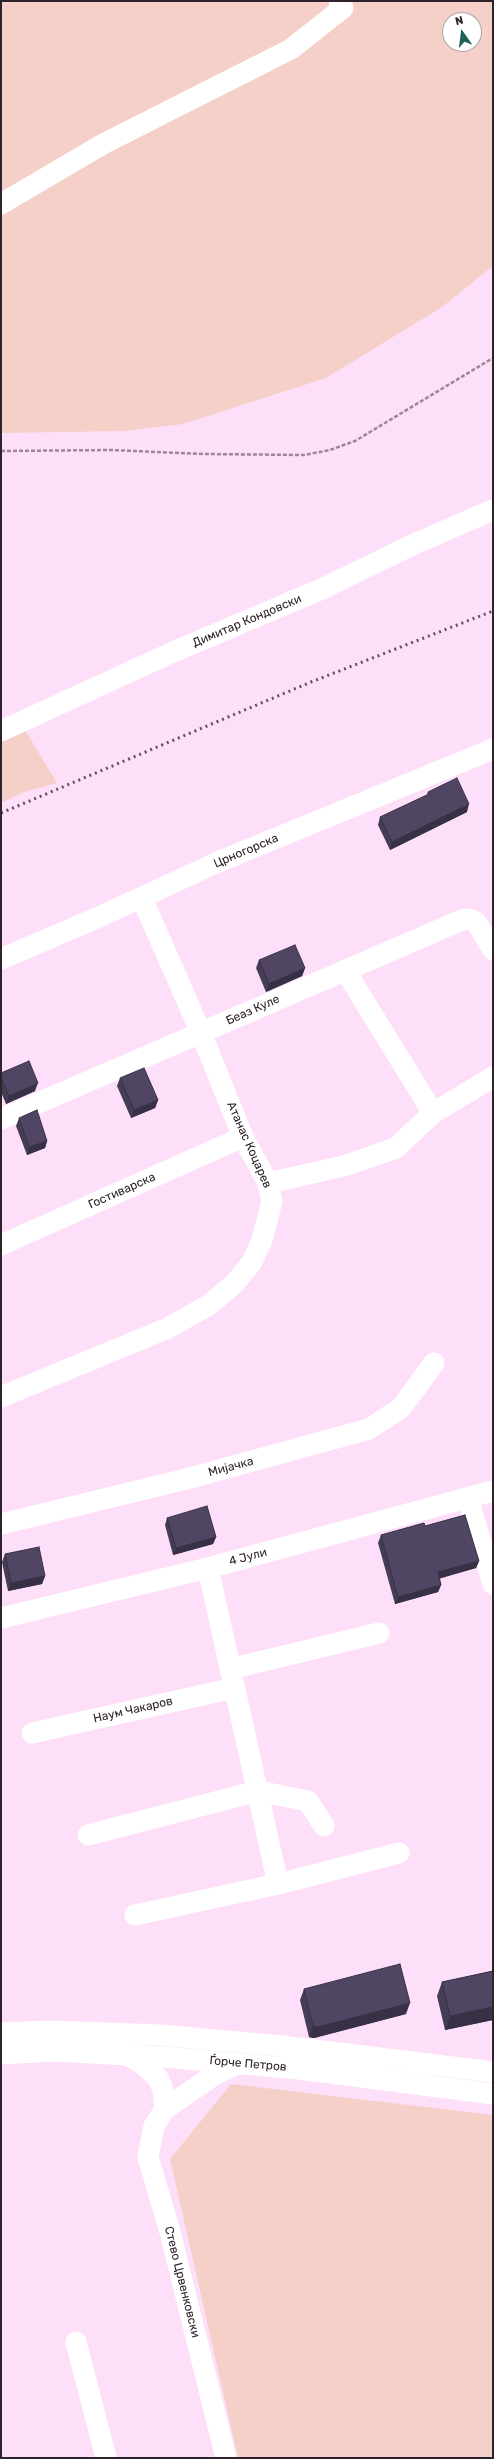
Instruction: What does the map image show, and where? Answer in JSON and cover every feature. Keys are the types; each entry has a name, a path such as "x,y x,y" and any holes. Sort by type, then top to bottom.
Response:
{"street":[{"path":"1,204 103,144 291,49 347,3"},
{"name":"Димитар Кондовски","path":"1,731 173,652 324,588 412,545 493,510"},
{"name":"Црногорска","path":"1,959 142,898 218,862 493,749"},
{"name":"Атанас Коцарев","path":"1,1397 168,1328 209,1305 235,1283 252,1262 262,1240 272,1200 268,1183 243,1137 202,1033 142,898"},
{"name":"Беаз Куле","path":"1,1120 462,920 469,919 476,922 493,950"},
{"path":"345,970 433,1113"},
{"path":"268,1183 344,1166 396,1148 433,1113 493,1077"},
{"name":"Гостиварска","path":"1,1246 243,1137"},
{"name":"Мијачка","path":"1,1524 190,1478 369,1429 401,1408 434,1363"},
{"name":"4 Јули","path":"1,1618 208,1568 493,1491"},
{"path":"468,1498 493,1584"},
{"path":"208,1568 278,1884"},
{"name":"Наум Чакаров","path":"32,1733 232,1678 379,1633"},
{"path":"88,1836 258,1791 308,1801 324,1826"},
{"path":"135,1915 278,1884 399,1853"},
{"name":"Ѓорче Петров","path":"1,2033 50,2031 160,2035 282,2046 493,2072"},
{"name":"Ѓорче Петров","path":"1,2054 55,2052 127,2055 240,2064 299,2069 493,2094"},
{"path":"127,2055 144,2064 158,2078 163,2090 165,2109"},
{"name":"Стево Црвенковски","path":"226,2458 170,2232 148,2157 154,2126 165,2109 214,2075 240,2064"},
{"path":"76,2342 106,2458"}],"path":[{"path":"1,452 112,450 203,454 304,455 330,450 355,441 493,358"}],"shaded area":[{"path":"1,1 493,1 493,266 442,307 326,378 183,424 125,431 1,433"},
{"path":"22,725 57,783 24,792 1,803 1,735"},
{"path":"231,2084 493,2115 493,2458 238,2458 170,2159"}],"building":[{"path":"457,778 469,804 392,842 380,817 429,794 428,792"},
{"path":"295,945 305,968 269,984 259,960"},
{"path":"29,1061 38,1083 9,1096 1,1077 1,1073"},
{"path":"144,1068 158,1100 134,1110 120,1078"},
{"path":"37,1110 47,1141 29,1147 19,1118"},
{"path":"207,1506 216,1537 176,1548 167,1518"},
{"path":"465,1515 479,1561 438,1572 441,1585 398,1597 381,1535 424,1523 425,1526"},
{"path":"39,1547 45,1576 11,1583 5,1554"},
{"path":"400,1964 410,2003 318,2027 313,2026 304,1989"},
{"path":"493,1971 493,2007 450,2016 442,1982"}],"railway":[{"path":"1,813 311,682 493,611"}]}
